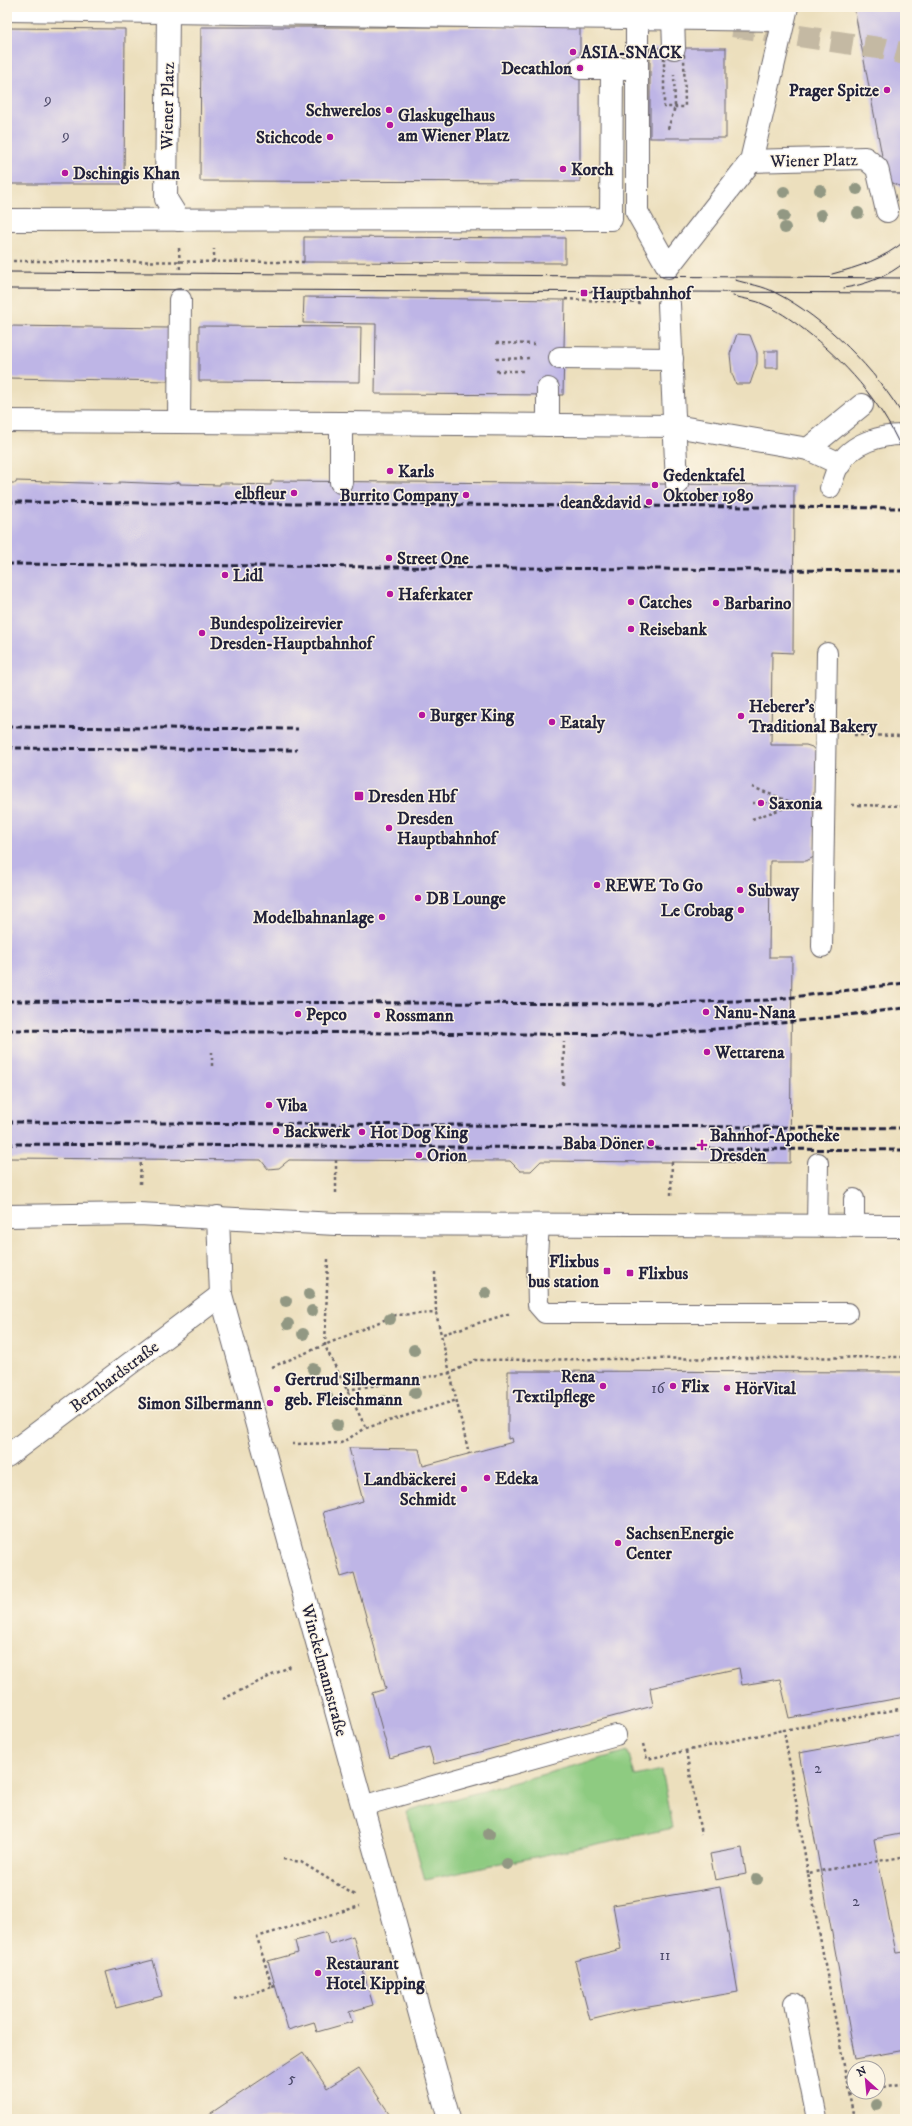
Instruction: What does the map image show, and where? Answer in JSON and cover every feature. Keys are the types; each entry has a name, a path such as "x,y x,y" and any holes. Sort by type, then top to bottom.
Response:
{"street":[{"path":"7,10 166,9 610,12 637,18 673,18 785,13 751,162 668,267 624,217 612,68"},
{"name":"Wiener Platz","path":"166,9 166,199 179,220"},
{"path":"624,217 637,68 637,18"},
{"path":"673,18 679,51"},
{"path":"580,68 637,68"},
{"name":"Wiener Platz","path":"751,162 866,158 877,168 887,211"},
{"path":"7,220 624,217"},
{"path":"179,422 180,300"},
{"path":"669,304 677,484"},
{"path":"560,358 672,359"},
{"path":"548,389 548,425"},
{"path":"808,449 862,405"},
{"path":"7,421 675,426 808,449 840,464"},
{"path":"341,423 341,482"},
{"path":"7,1216 139,1214 336,1224 905,1226"},
{"name":"Winckelmannstraße","path":"218,1218 221,1295 448,2119"},
{"name":"Bernhardstraße","path":"7,1456 221,1295"}],"lane":[{"path":"830,488 840,464 856,447 878,438 905,435"},
{"path":"822,947 827,653"},
{"path":"817,1226 818,1163"},
{"path":"854,1199 854,1226"},
{"path":"539,1225 537,1255 538,1305 545,1313 847,1313"},
{"path":"362,1806 616,1735"},
{"path":"794,2003 817,2119"}],"path":[{"path":"664,107 685,107 679,51"},
{"path":"667,133 675,107 674,70"},
{"path":"7,261 304,262"},
{"path":"565,299 669,304"},
{"path":"496,343 560,358"},
{"path":"496,359 560,358"},
{"path":"826,734 905,736"},
{"path":"752,787 796,804"},
{"path":"752,803 796,804"},
{"path":"752,819 796,804"},
{"path":"563,1086 564,1042"},
{"path":"212,1052 212,1066"},
{"path":"671,1195 672,1162"},
{"path":"328,1258 325,1346 366,1428"},
{"path":"435,1272 436,1313 443,1334 469,1454"},
{"path":"443,1334 538,1305"},
{"path":"271,1367 325,1346 396,1315 436,1313"},
{"path":"347,1390 451,1373 476,1360 905,1357"},
{"path":"292,1444 341,1443 366,1428 457,1400"},
{"path":"223,1698 293,1665"},
{"path":"642,1739 647,1759 784,1730 905,1708"},
{"path":"784,1730 808,1874 846,2078"},
{"path":"686,1751 700,1834"},
{"path":"808,1874 902,1856 905,1858"},
{"path":"283,1859 301,1862 356,1896"},
{"path":"234,1999 273,1986 257,1937 388,1899"},
{"path":"886,2087 905,2083"},
{"path":"850,2100 854,2119"}],"green space":[{"path":"628,1751 635,1776 662,1770 673,1828 425,1880 406,1812"}],"building":[{"name":"Prager Spitze","path":"854,7 905,7 905,189 891,182 885,172"},
{"name":"Glaskugelhaus am Wiener Platz","path":"201,27 580,27 580,182 200,181"},
{"path":"7,28 125,29 124,184 7,184"},
{"path":"650,48 726,48 726,138 650,138"},
{"path":"304,237 565,238 565,263 304,262"},
{"path":"304,297 565,300 563,395 375,394 376,324 303,323"},
{"path":"9,326 169,328 168,381 8,378"},
{"path":"199,326 361,327 360,382 199,381"},
{"path":"737,334 750,335 757,353 757,364 750,384 736,384 732,374 730,354"},
{"path":"765,351 778,351 778,368 765,368"},
{"name":"Dresden Hauptbahnhof","path":"16,481 119,484 119,482 169,484 180,482 180,484 220,485 220,483 232,483 271,485 271,481 794,485 793,653 772,652 771,745 806,745 812,747 817,753 814,857 806,861 770,861 769,957 792,957 790,1163 541,1161 531,1171 520,1171 510,1161 289,1160 279,1168 268,1169 261,1160 7,1158 7,483 16,483"},
{"name":"SachsenEnergie Center","path":"508,1371 905,1372 905,1697 789,1718 780,1679 742,1685 739,1668 650,1688 653,1706 434,1764 429,1747 390,1758 372,1693 386,1689 354,1573 341,1577 323,1512 363,1501 349,1448 419,1449 423,1466 513,1442 512,1438 508,1439"},
{"path":"905,1734 905,1833 874,1839 896,1953 905,1952 905,2050 855,2059 799,1753"},
{"path":"742,1848 746,1874 715,1880 710,1854"},
{"path":"720,1887 738,1992 631,2010 590,2020 575,1961 621,1949 613,1905"},
{"name":"Restaurant Hotel Kipping","path":"326,1932 329,1944 353,1936 373,2005 349,2012 352,2022 317,2032 314,2022 288,2030 268,1961 298,1953 295,1941"},
{"path":"153,1960 162,1996 116,2008 106,1972"},
{"path":"303,2052 327,2088 359,2068 393,2119 202,2119"}],"tunnel":[{"path":"733,26 885,49 905,54"}],"tram line":[{"path":"832,274 879,258 905,241"},
{"path":"844,288 860,285 884,276 905,262"},
{"path":"7,272 905,278"},
{"path":"735,280 776,293 813,316 848,347 865,365 880,383 905,419"},
{"path":"7,289 905,293"},
{"path":"733,296 758,302 789,318 840,361 866,390 877,405 888,422 905,457"}],"railway":[{"path":"7,502 905,508"},
{"path":"7,564 905,571"},
{"path":"7,727 298,729"},
{"path":"7,748 297,750"},
{"path":"7,1001 635,1004 769,1000 905,983"},
{"path":"7,1030 651,1035 791,1022 905,1008"},
{"path":"7,1122 905,1128"},
{"path":"7,1144 905,1150"}],"place":[{"name":"ASIA-SNACK","path":"573,52"},
{"name":"Decathlon","path":"580,68"},
{"name":"Prager Spitze","path":"887,90"},
{"name":"Schwerelos","path":"389,110"},
{"name":"Glaskugelhaus am Wiener Platz","path":"390,125"},
{"name":"Stichcode","path":"330,137"},
{"name":"Korch","path":"563,169"},
{"name":"Dschingis Khan","path":"65,173"},
{"name":"Hauptbahnhof","path":"584,293"},
{"name":"Karls","path":"390,471"},
{"name":"Gedenktafel Oktober 1989","path":"655,485"},
{"name":"elbfleur","path":"294,493"},
{"name":"Burrito Company","path":"466,495"},
{"name":"dean&david","path":"649,502"},
{"name":"Street One","path":"389,558"},
{"name":"Lidl","path":"225,575"},
{"name":"Haferkater","path":"390,594"},
{"name":"Catches","path":"631,602"},
{"name":"Barbarino","path":"716,603"},
{"name":"Reisebank","path":"631,629"},
{"name":"Bundespolizeirevier Dresden-Hauptbahnhof","path":"202,633"},
{"name":"Burger King","path":"422,715"},
{"name":"Heberer's Traditional Bakery","path":"741,716"},
{"name":"Eataly","path":"552,722"},
{"name":"Dresden Hbf","path":"359,796"},
{"name":"Saxonia","path":"761,803"},
{"name":"Dresden Hauptbahnhof","path":"389,828"},
{"name":"REWE To Go","path":"597,885"},
{"name":"Subway","path":"740,890"},
{"name":"DB Lounge","path":"418,898"},
{"name":"Le Crobag","path":"741,910"},
{"name":"Modelbahnanlage","path":"382,917"},
{"name":"Nanu-Nana","path":"706,1012"},
{"name":"Pepco","path":"298,1014"},
{"name":"Rossmann","path":"377,1015"},
{"name":"Wettarena","path":"707,1052"},
{"name":"Viba","path":"269,1105"},
{"name":"Backwerk","path":"276,1131"},
{"name":"Hot Dog King","path":"362,1132"},
{"name":"Baba Döner","path":"651,1143"},
{"name":"Bahnhof-Apotheke Dresden","path":"702,1145"},
{"name":"Orion","path":"419,1155"},
{"name":"Flixbus bus station","path":"607,1271"},
{"name":"Flixbus","path":"630,1273"},
{"name":"Rena Textilpflege","path":"603,1386"},
{"name":"Flix","path":"673,1386"},
{"name":"HörVital","path":"727,1388"},
{"name":"Gertrud Silbermann geb. Fleischmann","path":"277,1389"},
{"name":"Simon Silbermann","path":"270,1403"},
{"name":"Edeka","path":"487,1478"},
{"name":"Landbäckerei Schmidt","path":"464,1489"},
{"name":"SachsenEnergie Center","path":"618,1543"},
{"name":"Restaurant Hotel Kipping","path":"318,1973"}]}
